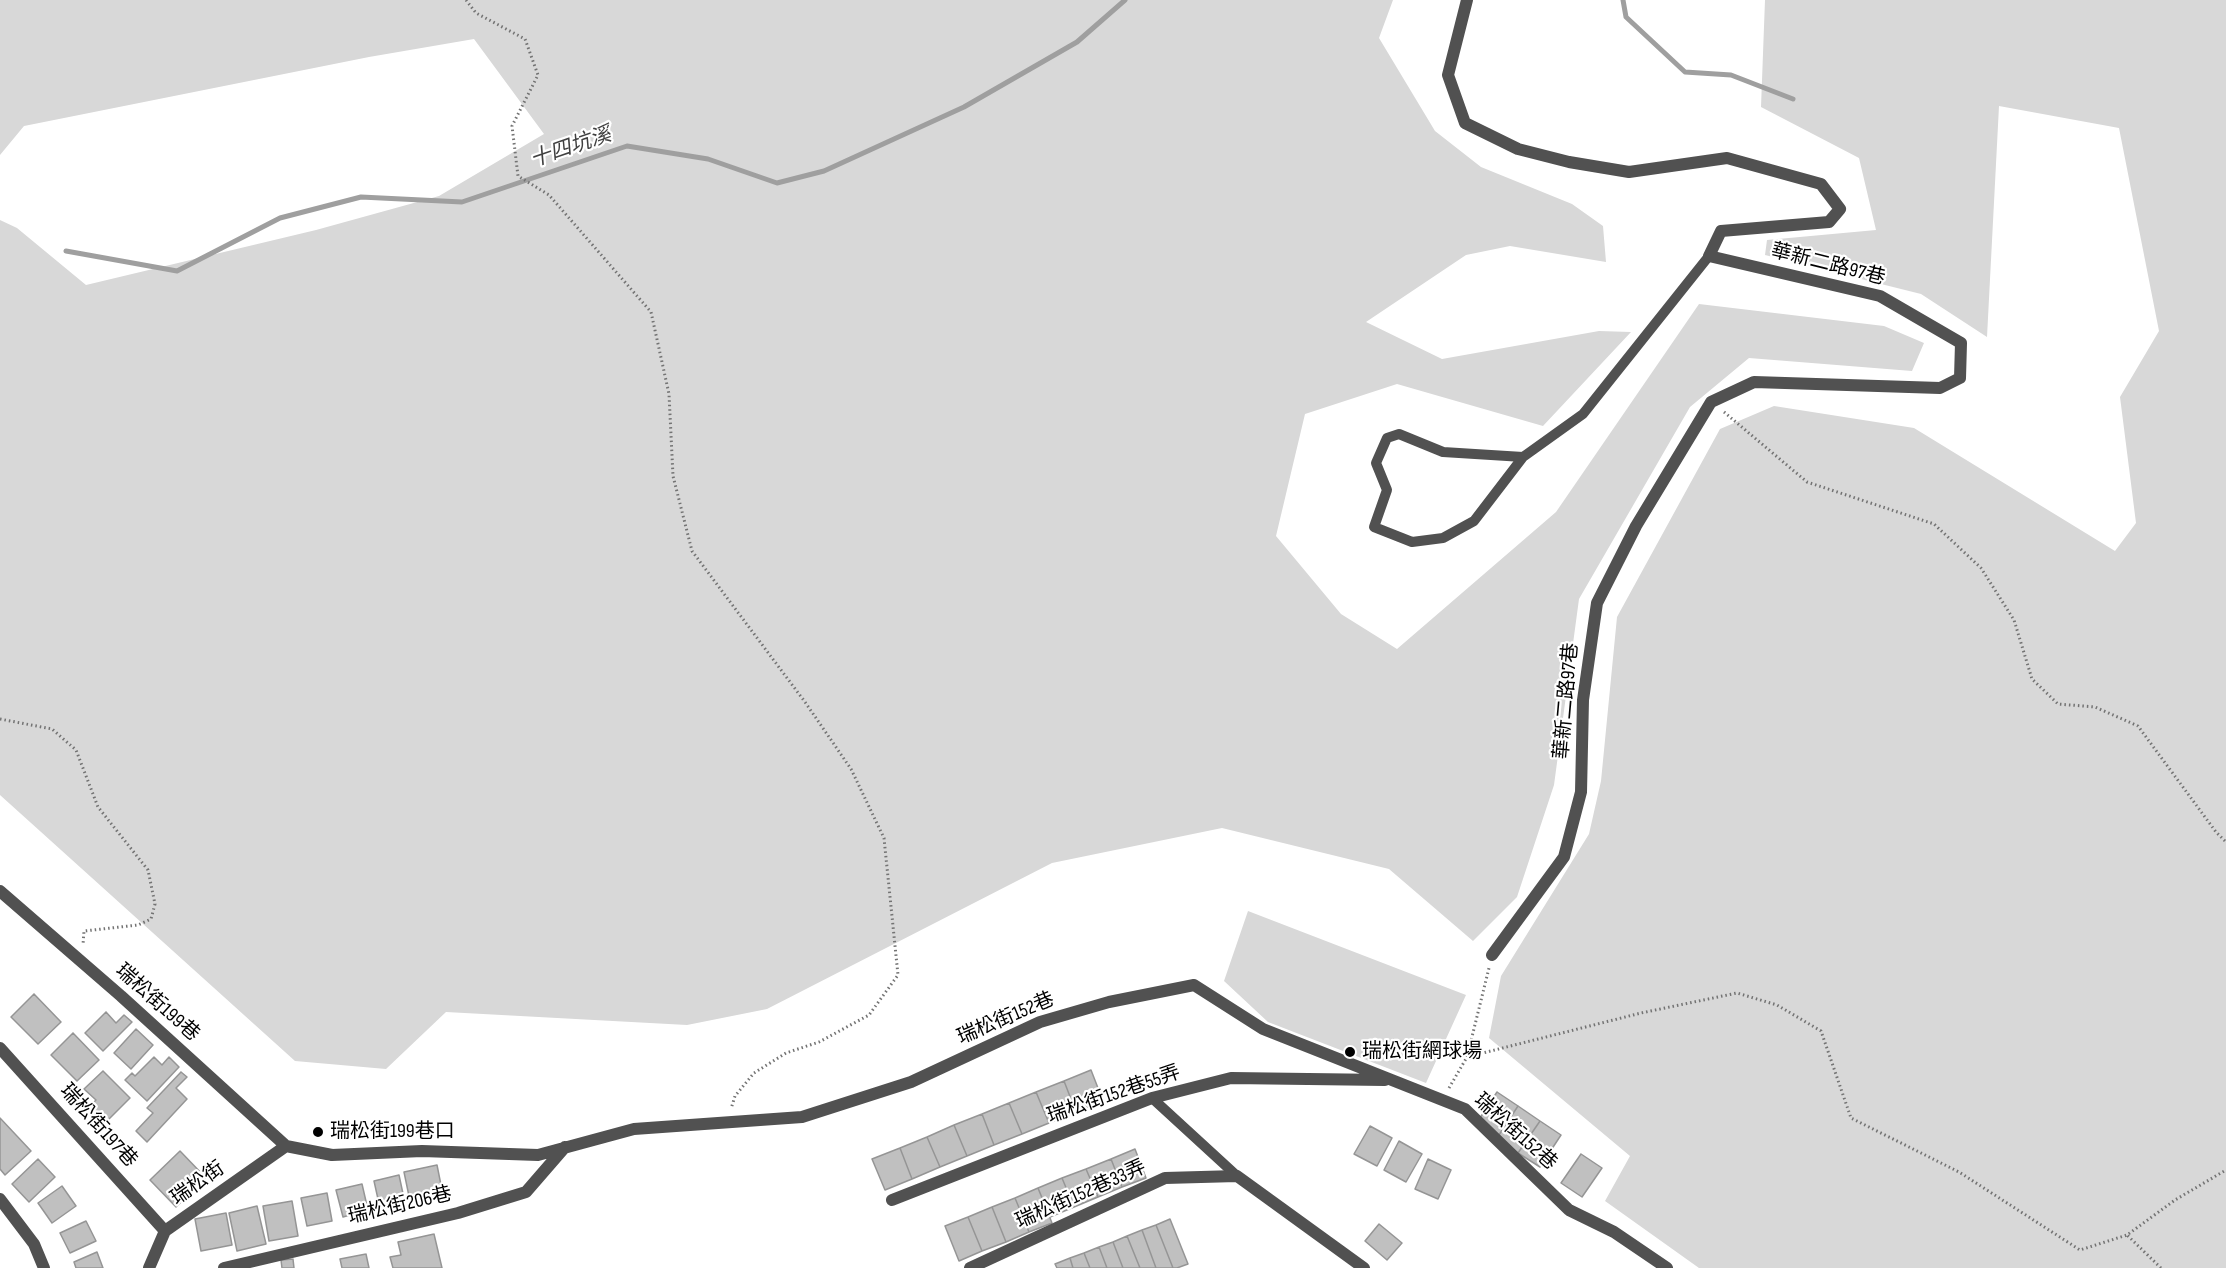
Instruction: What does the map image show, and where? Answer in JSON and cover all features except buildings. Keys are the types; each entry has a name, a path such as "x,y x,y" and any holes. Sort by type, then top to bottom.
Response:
{"street":[{"name":"華新二路97巷","path":"1467,0 1448,75 1465,123 1518,149 1569,162 1629,172 1726,158 1821,184 1840,209 1829,222 1721,231 1709,256 1881,296 1961,343 1960,378 1940,388 1754,382 1712,402 1636,526 1597,603 1583,700 1581,792 1564,857 1492,955"},
{"name":"瑞松街199巷","path":"0,891 286,1146"},
{"name":"瑞松街152巷","path":"286,1146 332,1155 422,1151 538,1155 634,1129 802,1117 910,1082 1040,1022 1109,1002 1194,985 1263,1029 1465,1109 1569,1210 1614,1232 1667,1268"},
{"name":"瑞松街197巷","path":"0,1048 165,1231"},
{"name":"瑞松街152巷55弄","path":"892,1200 1152,1098 1231,1078 1395,1080"},
{"name":"瑞松街","path":"148,1268 165,1231 286,1146"},
{"name":"瑞松街206巷","path":"224,1268 458,1213 526,1192 565,1146"},
{"name":"瑞松街152巷33弄","path":"970,1268 1165,1178 1237,1176"},
{"path":"1237,1176 1364,1268"},
{"path":"0,1199 34,1244 44,1268"}],"lane":[{"path":"1523,457 1443,452 1399,434 1387,438 1376,463 1388,490 1374,527 1412,542 1443,538 1474,521 1523,457 1583,414 1709,256"},
{"path":"1152,1098 1237,1176"}],"path":[{"path":"466,0 476,13 525,39 538,75 512,126 518,176 549,195 651,312 669,394 673,476 692,551 805,702 851,769 884,838 898,975 870,1015 819,1042 786,1053 753,1073 735,1096 727,1122"},
{"path":"1712,402 1807,482 1934,524 1981,568 2014,620 2032,678 2058,704 2095,707 2138,726 2216,832 2226,842"},
{"path":"0,719 52,729 76,750 98,807 148,870 155,904 151,919 138,925 84,931 81,962"},
{"path":"1442,1100 1467,1057 1492,955"},
{"path":"1467,1057 1641,1013 1737,993 1777,1005 1821,1031 1851,1118 1959,1172 2080,1250 2127,1235 2175,1200 2226,1170"},
{"path":"2127,1235 2161,1268"}],"shaded area":[{"path":"0,0 1393,0 1379,38 1435,131 1481,167 1572,204 1603,226 1606,262 1510,246 1466,255 1366,322 1442,359 1599,331 1631,332 1543,426 1397,384 1305,414 1276,536 1341,614 1397,649 1556,512 1699,304 1884,326 1924,343 1912,371 1749,358 1690,407 1579,599 1554,785 1517,897 1473,941 1389,869 1222,828 1052,863 767,1009 687,1025 446,1012 386,1069 295,1061 0,795 0,220 17,228 86,285 316,230 439,196 544,134 474,39 369,57 24,126 0,155"},
{"path":"1765,0 2226,0 2226,1268 1699,1268 1605,1201 1630,1156 1489,1038 1501,976 1589,834 1601,781 1617,617 1720,429 1774,406 1914,428 2115,551 2136,523 2120,397 2159,331 2119,128 1999,106 1987,337 1921,294 1765,255 1767,240 1876,230 1859,158 1761,107"},
{"path":"1248,911 1466,995 1426,1083 1268,1022 1224,981"}],"waterway":[{"name":"十四坑溪","path":"66,251 177,271 280,218 361,197 462,202 627,146 708,159 777,183 824,171 964,107 1077,42 1125,0"},
{"name":"十四坑溪","path":"1623,0 1626,17 1685,72 1731,75 1793,99"}],"place":[{"name":"瑞松街網球場","path":"1350,1052"},
{"name":"瑞松街199巷口","path":"318,1132"}]}
